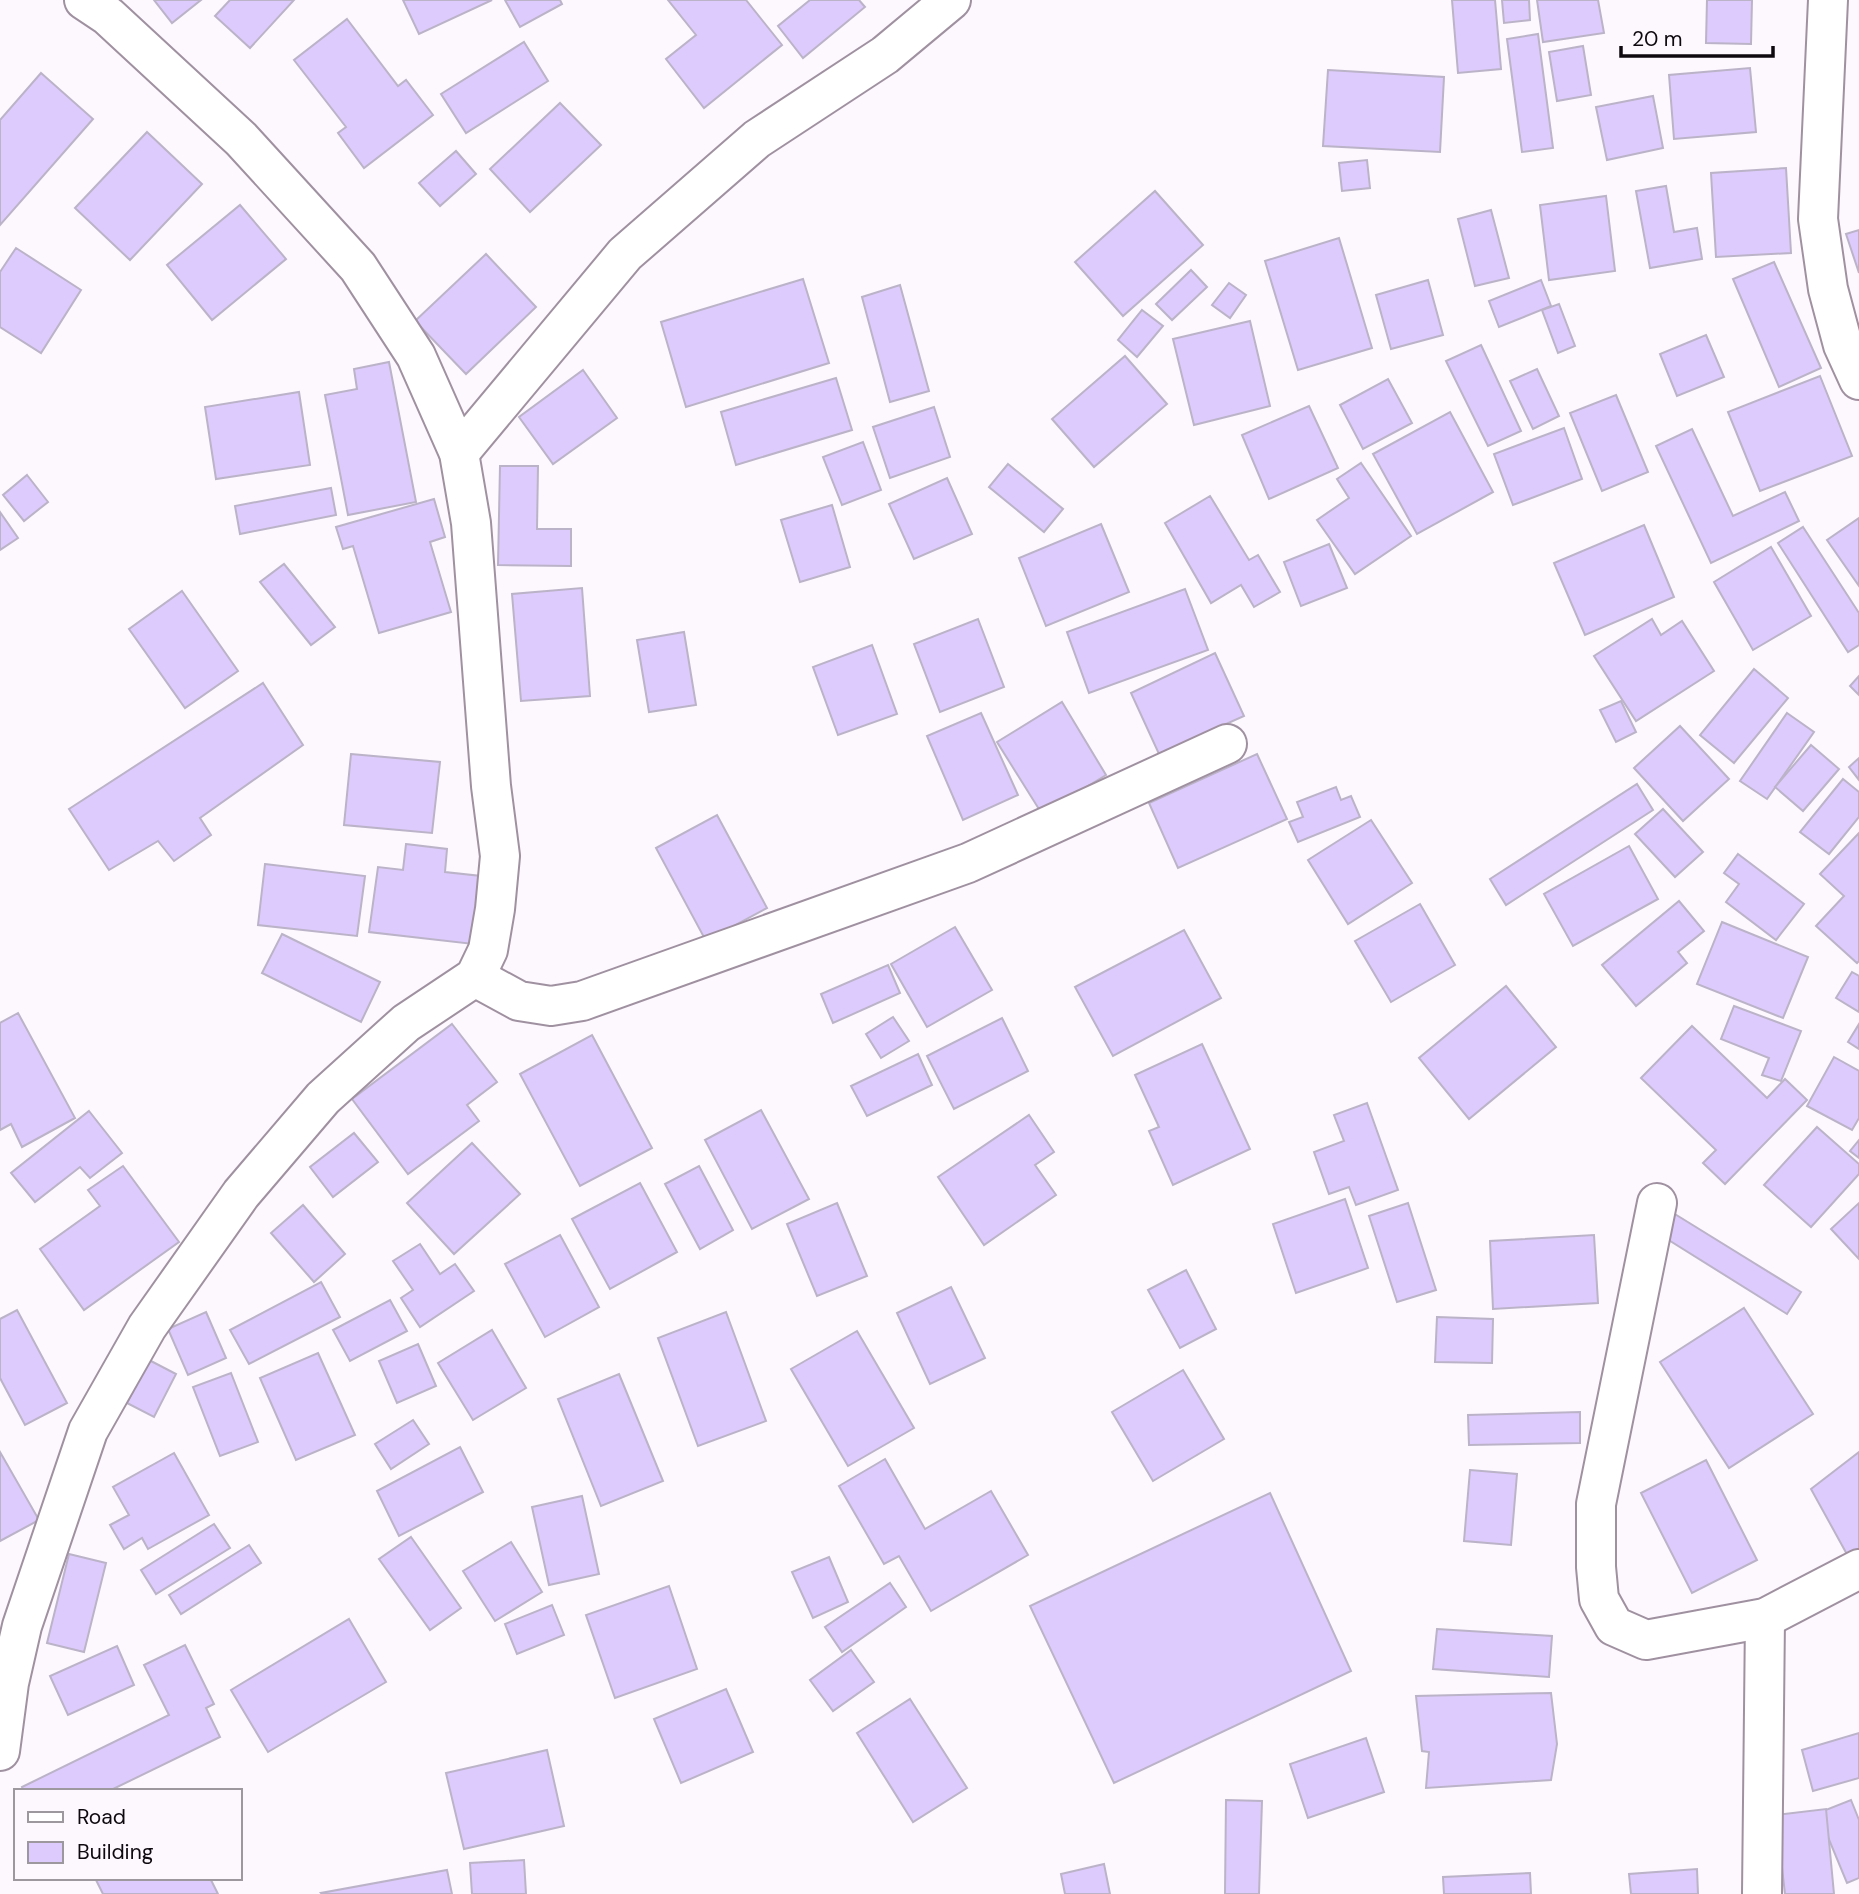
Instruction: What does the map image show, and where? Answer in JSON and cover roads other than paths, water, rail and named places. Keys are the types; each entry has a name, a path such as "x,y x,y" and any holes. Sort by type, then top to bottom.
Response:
{"street":[{"path":"0,1751 9,1683 22,1626 88,1431 147,1326 241,1194 323,1098 406,1023 475,977 488,950 495,909 499,856 491,786 471,523 459,453 416,356 358,267 241,139 108,16 85,0"},
{"path":"459,453 625,254 757,139 885,55 951,0"},
{"path":"1828,0 1818,219 1828,289 1843,345 1859,380"},
{"path":"475,977 519,1001 551,1006 582,1001 968,863 1227,744"},
{"path":"1657,1203 1596,1504 1599,1600 1614,1626 1646,1640 1765,1618 1859,1569"},
{"path":"1762,1894 1765,1618"}]}
